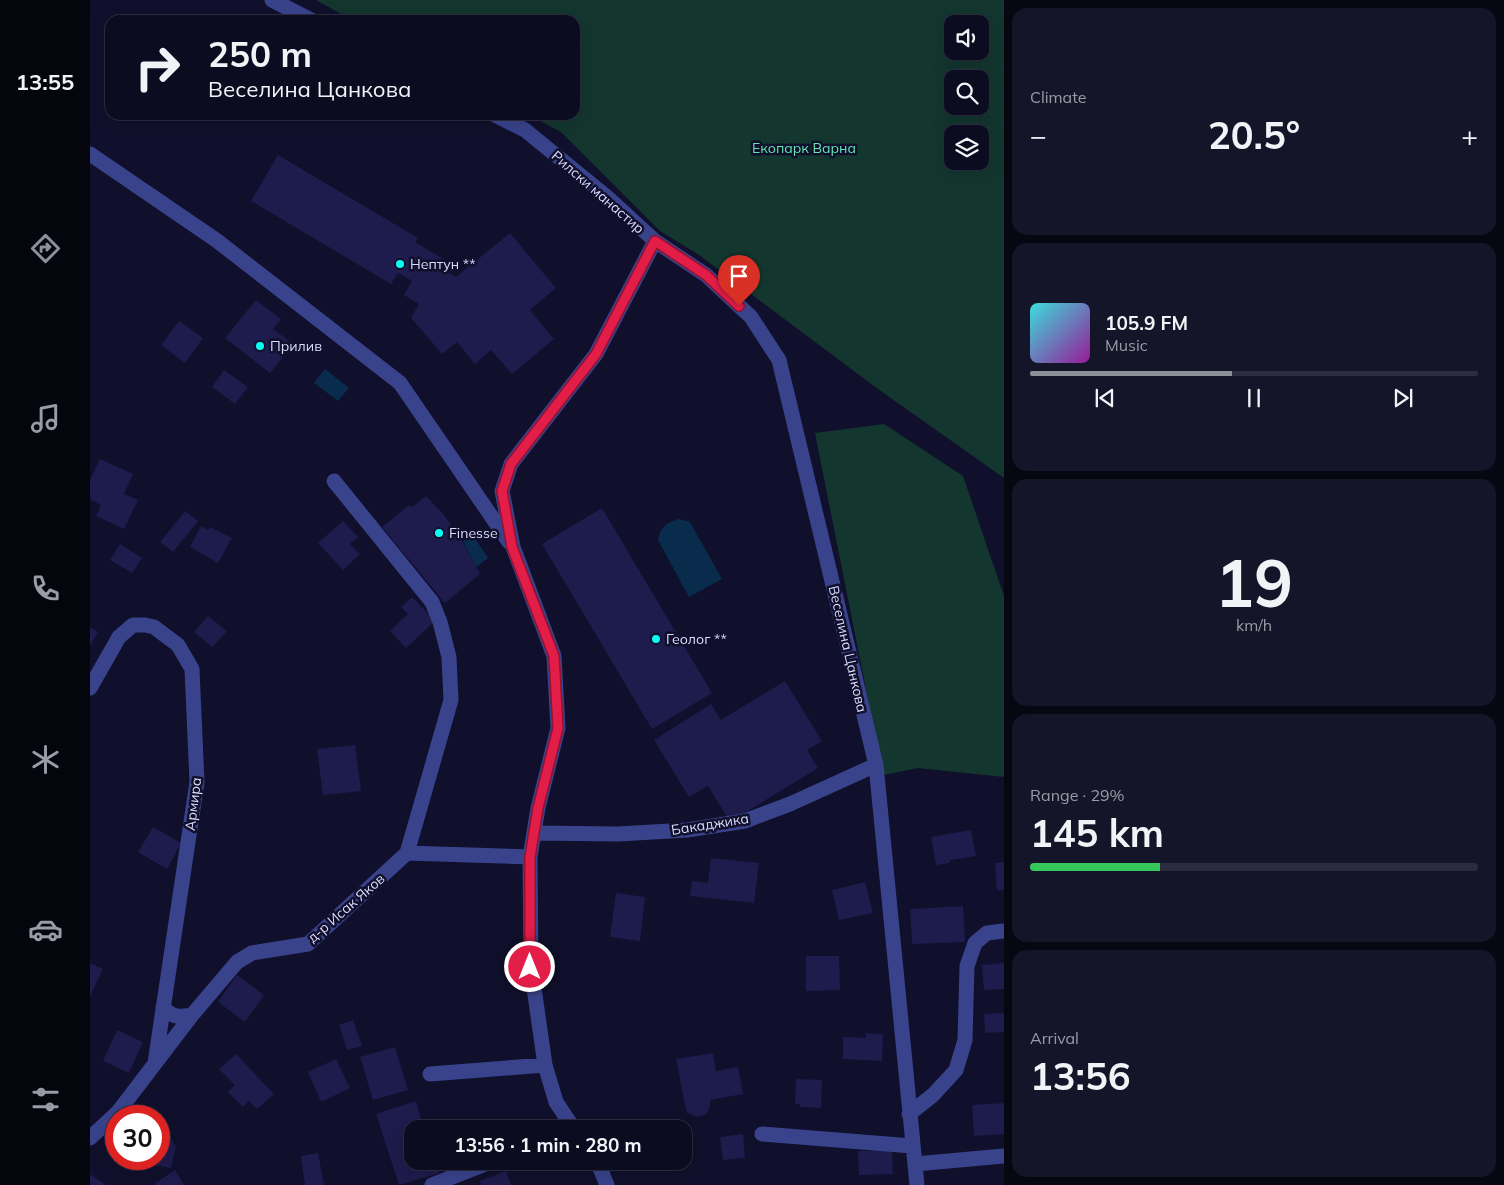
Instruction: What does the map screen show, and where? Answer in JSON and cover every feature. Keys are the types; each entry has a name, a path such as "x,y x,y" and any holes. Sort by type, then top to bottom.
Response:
{"street":[{"path":"272,0 301,15"},
{"name":"Рилски манастир","path":"505,120 525,130 607,197 655,241 596,354 511,464 502,491 512,547 554,656 558,728 538,808 530,857 530,967 546,1065 556,1102 568,1120"},
{"path":"90,154 216,240 400,383 512,547"},
{"name":"Веселина Цанкова","path":"655,241 706,275 750,317 779,360 876,766 917,1185"},
{"path":"334,481 432,602 440,622 449,657 450,700 407,853 530,857"},
{"name":"Армира","path":"90,688 119,637 132,625 154,627 178,645 192,670 197,782 155,1064"},
{"name":"Бакаджика","path":"534,833 688,830 746,821 876,766"},
{"name":"д-р Исак Яков","path":"90,1138 118,1112 192,1015 237,962 252,953 308,944 407,853"},
{"path":"909,1114 933,1095 956,1070 965,1040 967,966 975,943 988,933 1004,931"},
{"path":"163,1007 169,1014 179,1017 192,1015"},
{"path":"430,1074 546,1065"},
{"path":"762,1134 912,1146"},
{"path":"915,1164 1004,1156"},
{"path":"432,1185 470,1170"},
{"path":"601,1170 607,1185"}],"green space":[{"name":"Екопарк Варна","path":"316,0 1004,0 1004,478 878,389 699,255 660,231 561,132 538,120 580,120 580,15 343,15"},
{"path":"884,424 963,476 1004,596 1004,777 918,768 883,775 815,433"}],"water":[{"path":"325,369 349,388 338,401 314,383"},
{"path":"679,519 690,522 722,579 689,597 658,540 660,532 665,526"},
{"path":"472,534 488,558 476,567 463,541"}],"building":[{"name":"Нептун **","path":"278,155 418,238 415,242 445,260 440,268 456,277 510,233 556,288 530,310 554,339 512,374 491,350 475,364 457,342 442,354 411,318 419,304 404,295 412,281 398,273 391,284 251,201"},
{"path":"256,300 281,319 273,329 293,344 270,373 225,338"},
{"path":"179,321 203,338 185,363 161,345"},
{"path":"224,370 248,387 235,404 212,387"},
{"path":"100,459 133,474 124,494 138,500 124,529 96,516 101,505 90,499 90,480"},
{"path":"426,496 444,515 461,539 480,574 445,603 382,527 409,505 412,507"},
{"path":"602,508 712,693 652,729 542,544"},
{"path":"185,511 198,521 173,552 160,542"},
{"path":"343,521 358,537 350,544 360,554 343,570 318,543"},
{"path":"201,526 208,530 210,527 232,538 218,563 190,547"},
{"path":"120,544 142,558 132,573 110,560"},
{"path":"412,597 435,621 406,648 390,631 408,614 401,607"},
{"path":"208,616 227,631 212,647 194,632"},
{"path":"90,627 98,632 90,646"},
{"path":"785,681 822,741 807,750 818,768 730,822 708,786 689,797 654,740 711,704 721,720"},
{"path":"355,745 361,791 323,795 317,749"},
{"path":"153,827 181,843 167,869 138,852"},
{"path":"971,830 976,856 950,860 950,863 936,865 931,837"},
{"path":"711,858 759,863 754,903 690,896 692,881 708,883"},
{"path":"1004,862 1004,890 997,890 995,863"},
{"path":"865,882 873,913 839,920 832,890"},
{"path":"616,893 645,897 640,941 610,937"},
{"path":"963,906 965,942 912,944 910,909"},
{"path":"806,956 839,956 840,990 806,991"},
{"path":"90,963 103,969 90,996"},
{"path":"1004,963 1004,989 984,990 982,965"},
{"path":"237,975 264,995 245,1022 218,1002"},
{"path":"1004,1013 1004,1032 985,1033 984,1014"},
{"path":"353,1020 362,1046 347,1050 339,1025"},
{"path":"117,1030 143,1042 129,1073 103,1061"},
{"path":"866,1033 883,1034 882,1061 843,1059 843,1037 866,1038"},
{"path":"395,1047 408,1090 373,1100 360,1057"},
{"path":"713,1053 716,1071 738,1067 743,1094 710,1100 707,1113 696,1117 686,1110 676,1059"},
{"path":"236,1054 274,1094 257,1109 249,1101 243,1107 228,1092 235,1085 219,1069"},
{"path":"336,1059 350,1088 321,1102 308,1072"},
{"path":"796,1079 822,1080 821,1108 800,1107 800,1104 795,1104"},
{"path":"416,1101 421,1120 404,1120 404,1170 438,1170 439,1173 399,1185 376,1114"},
{"path":"1004,1103 1004,1134 974,1136 972,1105"},
{"path":"743,1134 745,1158 723,1160 720,1137"},
{"path":"170,1138 176,1146 170,1168"},
{"path":"892,1150 893,1174 859,1175 858,1151"},
{"path":"318,1153 324,1185 305,1185 301,1156"},
{"path":"175,1170 184,1185 154,1184"},
{"path":"506,1171 511,1185 481,1185 480,1181"},
{"path":"90,1174 106,1185 90,1185"}],"place":[{"name":"Нептун **","path":"400,264"},
{"name":"Прилив","path":"260,346"},
{"name":"Finesse","path":"439,533"},
{"name":"Геолог **","path":"656,639"}],"route":[{"path":"530,967 530,857 538,808 558,728 554,656 512,547 502,491 511,464 596,354 655,241 706,275 739,306"}]}
